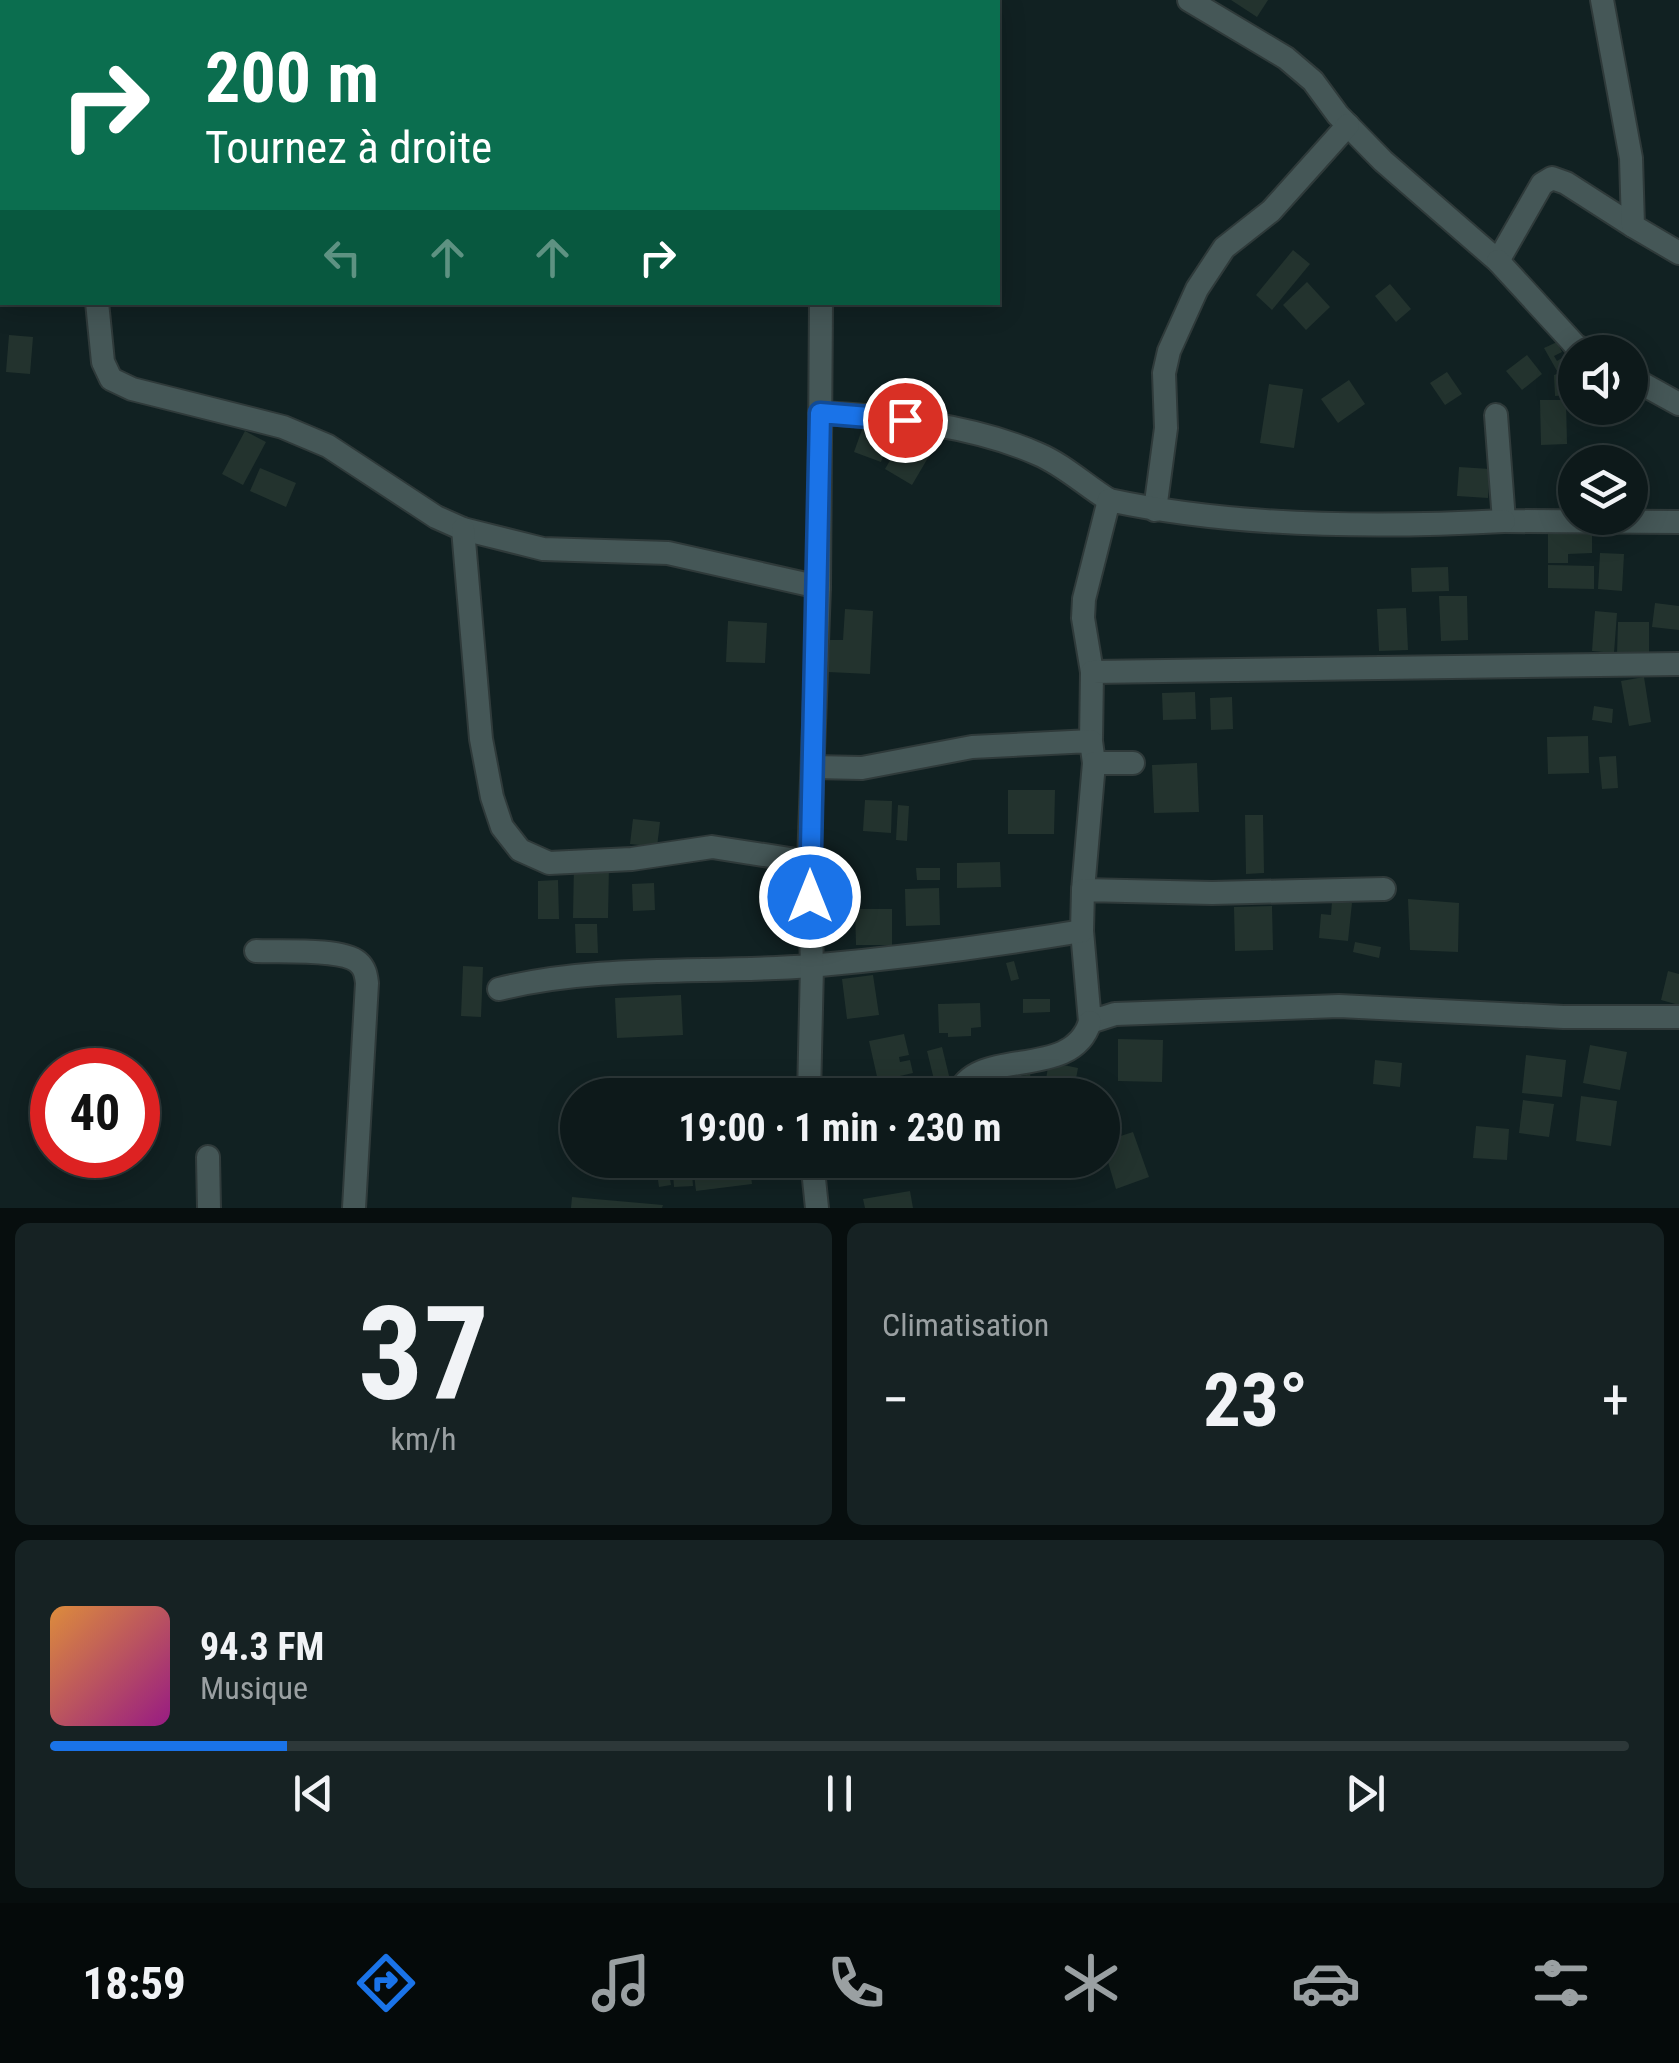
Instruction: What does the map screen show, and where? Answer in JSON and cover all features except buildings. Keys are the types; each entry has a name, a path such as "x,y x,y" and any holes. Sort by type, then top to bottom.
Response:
{"street":[{"path":"1189,0 1286,58 1312,81 1348,125 1498,261 1566,335"},
{"path":"1602,0 1631,158 1633,226"},
{"path":"1156,510 1166,428 1164,373 1169,351 1197,289 1224,248 1271,211 1348,125"},
{"path":"1498,261 1542,184 1552,178 1679,252"},
{"path":"98,305 103,362 111,378 132,389 283,427 313,440 463,530 558,551 668,553 818,587"},
{"path":"809,1078 809,862 818,587 821,305"},
{"path":"1648,387 1679,404"},
{"path":"820,413 931,424 1036,453 1109,500 1156,510 1340,525 1679,522"},
{"path":"1496,415 1504,521"},
{"path":"971,1078 1069,1050 1087,1033 1090,1022 1082,890 1093,752 1092,672 1083,618 1084,599 1109,500"},
{"path":"463,530 481,739 502,828 520,850 548,863 632,859 712,847 809,862"},
{"path":"1092,672 1679,664"},
{"path":"813,767 862,768 972,747 1093,752 1133,763"},
{"path":"1082,890 1384,890"},
{"path":"499,990 528,982 620,974 812,966 931,954 1082,931"},
{"path":"256,951 340,954 355,959 365,969 354,1208"},
{"path":"1090,1022 1114,1014 1339,1006 1546,1016 1679,1017"},
{"path":"208,1157 209,1208"},
{"path":"814,1178 817,1208"}],"route":[{"path":"810,897 820,413 905,420"}]}
